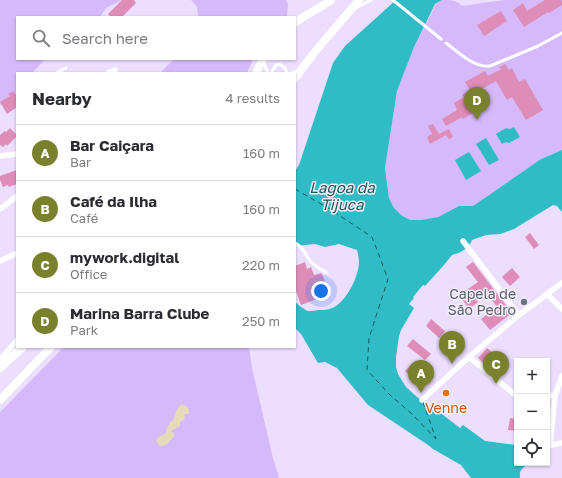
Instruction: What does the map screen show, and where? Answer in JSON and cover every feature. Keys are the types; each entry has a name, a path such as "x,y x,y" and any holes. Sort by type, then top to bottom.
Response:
{"main road":[{"path":"296,22 331,0"},
{"path":"296,77 314,53 360,0"},
{"path":"256,72 262,60"},
{"path":"0,368 23,348"},
{"path":"0,400 50,348"}],"street":[{"path":"110,72 115,70"},
{"path":"0,156 16,154"},
{"path":"0,209 16,197"},
{"path":"463,241 519,315"},
{"path":"0,261 16,253"},
{"path":"422,400 469,357 519,315 562,283"},
{"path":"547,294 562,309"},
{"path":"0,360 16,341"},
{"path":"469,357 514,393"},
{"path":"550,438 555,396 562,376"},
{"path":"550,395 555,396"},
{"path":"550,446 562,443"}],"lane":[{"path":"350,12 371,0"},
{"path":"393,0 441,39"},
{"path":"446,42 477,65 490,66 538,46 562,33"},
{"path":"264,60 270,72"},
{"path":"271,72 276,65 279,64 288,72"},
{"path":"58,72 66,68"},
{"path":"293,72 302,70"},
{"path":"296,243 300,245 311,262 327,273"}],"shaded area":[{"path":"0,0 122,0 106,8 101,16 16,16 16,60 44,60 33,72 16,72 16,94 0,105"},
{"path":"191,0 286,0 288,4 287,16 198,16 197,7"},
{"path":"442,0 456,1 462,6 504,0 562,0 562,150 541,159 473,206 459,206 438,217 410,220 401,215 394,208 389,198 385,168 397,91 414,47 436,4"},
{"path":"173,60 253,60 247,72 161,72"},
{"path":"63,348 249,348 252,368 279,478 0,478 0,412"}],"sand":[{"path":"182,404 188,407 188,414 184,414 184,420 180,422 180,426 171,431 174,433 174,436 170,441 165,445 160,446 156,441 158,437 165,434 169,423 174,419 176,411"}],"water":[{"name":"Lagoa da Tijuca","path":"396,0 442,0 435,4 414,47 397,91 385,168 389,198 394,208 401,215 410,220 438,217 459,206 473,206 541,159 562,150 562,212 557,206 553,205 514,229 500,234 486,235 472,240 464,250 452,255 425,286 423,285 409,304 414,308 401,330 396,357 398,374 406,387 431,408 438,411 460,428 463,425 485,441 514,445 514,466 525,466 521,471 520,478 471,478 461,465 433,449 368,405 337,368 325,362 318,363 301,334 296,329 296,303 308,311 327,310 336,306 352,287 357,274 359,262 357,250 339,244 325,247 315,244 296,246 296,170 299,165 333,63 345,46"},
{"path":"514,127 520,137 509,143 506,142 502,144 496,134 506,128 510,129"},
{"path":"486,138 499,160 489,165 476,144"},
{"path":"469,152 481,171 466,180 455,160"}],"building":[{"path":"122,0 134,0 136,3 123,16 110,16 108,14"},
{"path":"545,0 561,0 562,5 524,27 513,10 523,3 527,11"},
{"path":"501,11 507,21 484,36 477,25"},
{"path":"505,64 509,70 512,68 519,82 525,79 543,110 526,120 512,97 507,100 496,81 480,90 481,92 471,98 478,110 463,119 462,117 446,126 442,119 457,110 454,103 464,97 462,95 470,90 465,82 485,71 488,76 501,69 499,67"},
{"path":"13,91 16,96 16,108 7,114 0,102 10,96 8,94"},
{"path":"433,124 439,134 449,129 453,137 449,139 446,135 430,144 427,137 432,134 428,126"},
{"path":"10,128 16,134 16,137 7,146 6,144 3,147 0,145 0,135 5,131 6,132"},
{"path":"16,170 16,184 3,187 0,176"},
{"path":"530,233 539,245 534,249 525,237"},
{"path":"305,262 307,269 311,267 314,275 321,273 330,294 301,305 296,291 296,266"},
{"path":"473,262 512,313 490,330 481,319 497,307 485,291 475,298 478,302 469,309 459,295 478,282 466,267"},
{"path":"512,268 520,277 510,286 502,277"},
{"path":"431,319 445,331 439,338 426,326"},
{"path":"413,339 431,354 425,360 407,346"},
{"path":"487,348 494,354 485,364 478,358"},
{"path":"411,365 421,375 415,381 405,371"},
{"path":"510,418 514,419 514,431 508,430"}],"ferry route":[{"path":"296,190 328,208 372,237 388,279 369,338 367,370 389,394 412,414 436,439"},
{"path":"423,402 436,439"}],"place":[{"name":"Marina Barra Clube","path":"477,120"},
{"name":"Capela de São Pedro","path":"524,302"},
{"name":"Café da Ilha","path":"452,364"},
{"name":"mywork.digital","path":"496,384"},
{"name":"Bar Caiçara","path":"421,393"},
{"name":"Venne","path":"446,393"}]}
